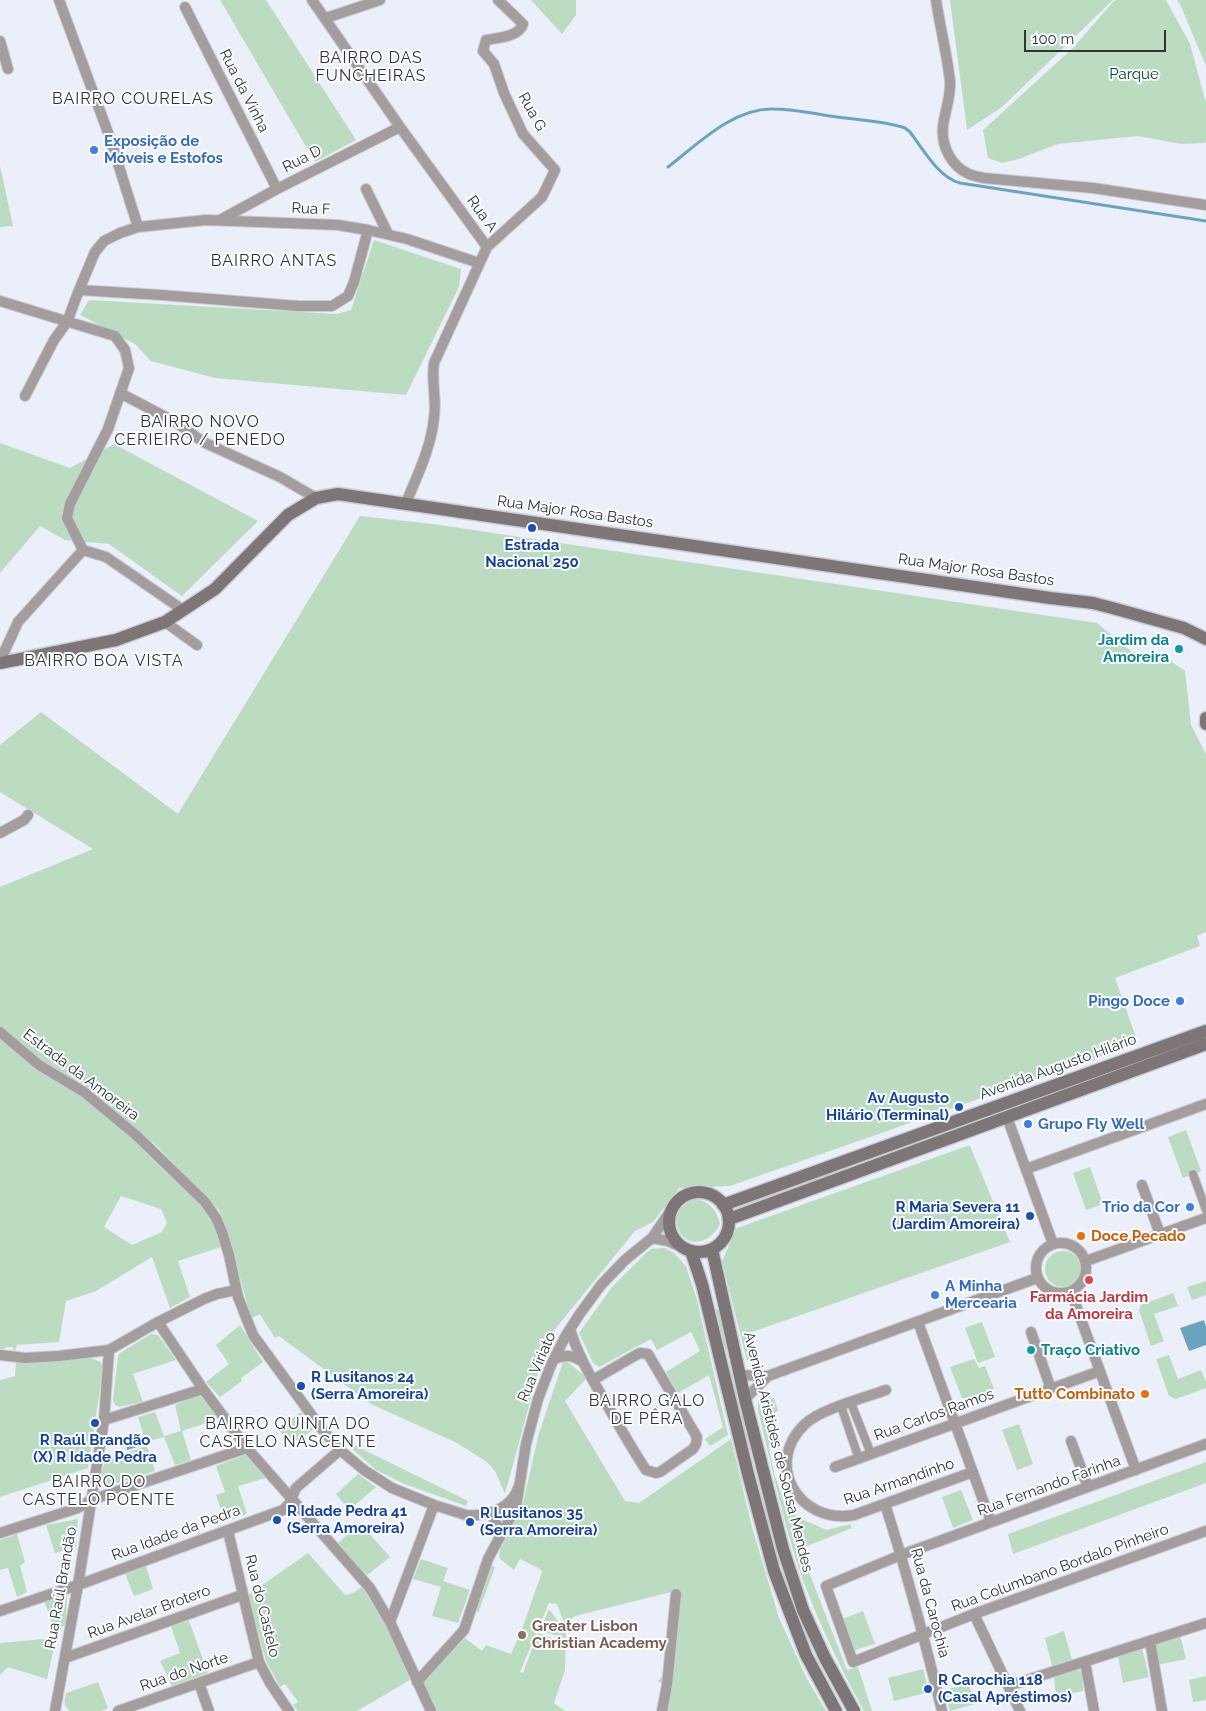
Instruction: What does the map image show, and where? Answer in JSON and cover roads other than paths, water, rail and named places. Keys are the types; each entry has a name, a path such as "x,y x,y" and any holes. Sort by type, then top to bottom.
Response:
{"main road":[{"name":"Rua Major Rosa Bastos","path":"0,662 116,640 165,622 215,589 288,516 316,498 338,494 1093,603 1190,630"},
{"path":"1190,630 1206,629"},
{"path":"1190,630 1206,639"},
{"path":"1206,718 1206,724"},
{"name":"Avenida Augusto Hilário","path":"723,1205 1206,1031"},
{"name":"Avenida Augusto Hilário","path":"729,1219 1206,1044"},
{"path":"700,1192 717,1198 723,1205 729,1219 725,1237 720,1244 712,1249 698,1252 686,1249 675,1241 669,1224 670,1216 673,1208 683,1197 700,1192"},
{"path":"686,1249 702,1284 748,1474 774,1571 806,1655 836,1711"},
{"name":"Avenida Aristides de Sousa Mendes","path":"712,1249 745,1399 792,1580 825,1658 854,1711"}],"street":[{"path":"60,0 110,138 138,227"},
{"name":"Rua A","path":"312,0 400,127 487,247 434,363 435,416 430,439 406,504"},
{"path":"326,18 380,0"},
{"name":"Rua G","path":"487,247 542,197 555,170 523,134 504,94 494,64 484,51 486,40 518,33 522,28 523,24 498,0"},
{"path":"936,0 950,82 949,100 942,136 948,155 956,165 969,174 984,178 1093,188 1206,205"},
{"name":"Rua da Vinha","path":"185,7 277,189"},
{"path":"0,40 8,69"},
{"name":"Rua D","path":"219,220 400,127"},
{"path":"366,189 388,234"},
{"name":"Rua F","path":"25,396 54,340 67,322 95,252 104,241 138,227 206,220 338,225 388,234 480,263"},
{"path":"79,290 298,306 332,306 348,296 354,282 368,230"},
{"path":"0,301 115,336 125,350 129,368 108,429 70,504 67,518 83,550 106,557 183,610"},
{"path":"120,393 177,423 203,442 280,477 316,498"},
{"path":"0,662 18,622 83,550"},
{"path":"165,622 197,645"},
{"path":"0,833 24,820 28,815"},
{"name":"Estrada da Amoreira","path":"0,1032 39,1065 84,1092 130,1130 205,1202 216,1218 222,1232 242,1310 253,1335 321,1428 340,1450 364,1470 404,1494 434,1505 472,1515 491,1512"},
{"path":"1026,1169 1206,1104"},
{"path":"1008,1117 1053,1244"},
{"path":"1193,1174 1206,1210"},
{"path":"1142,1185 1160,1234"},
{"name":"Rua Viriato","path":"417,1682 464,1630 488,1559 515,1509 528,1432 538,1399 554,1358 570,1329 601,1285 625,1260 652,1238 673,1208"},
{"path":"1086,1261 1206,1218"},
{"path":"652,1238 668,1241 686,1249"},
{"path":"1053,1244 1069,1244 1076,1248 1086,1261 1086,1276 1071,1292 1055,1293 1048,1290 1037,1278 1038,1257 1047,1247 1053,1244"},
{"path":"740,1375 768,1376 1037,1278"},
{"path":"0,1355 25,1358 109,1350 158,1322 211,1296 236,1290"},
{"path":"1071,1292 1136,1470"},
{"path":"158,1322 203,1389 247,1448 370,1588 390,1622 431,1711"},
{"path":"918,1322 991,1522"},
{"path":"570,1329 582,1362 646,1470 656,1473 660,1472 693,1449 696,1444 696,1437 648,1354 640,1353 593,1380"},
{"path":"1031,1332 1052,1389"},
{"path":"563,1342 582,1362"},
{"name":"Rua Raúl Brandão","path":"55,1711 78,1585 104,1420 109,1350"},
{"path":"554,1358 569,1355 582,1362"},
{"name":"Rua Carlos Ramos","path":"835,1467 1100,1371"},
{"path":"745,1399 768,1376"},
{"path":"104,1420 203,1389"},
{"name":"Rua Armandinho","path":"886,1390 815,1416 796,1435 788,1452 787,1462 790,1481 800,1498 807,1505 818,1512 831,1516 843,1517 854,1515 973,1472"},
{"path":"846,1405 871,1454"},
{"path":"846,1405 859,1458"},
{"path":"1071,1441 1088,1487"},
{"name":"Rua Fernando Farinha","path":"924,1634 852,1662 826,1586 901,1555 1206,1444"},
{"path":"0,1534 78,1508 91,1500 247,1448"},
{"name":"Rua Idade da Pedra","path":"0,1611 78,1585 283,1510 292,1499 296,1488 340,1450"},
{"path":"501,1535 491,1512 502,1508 512,1501 519,1486"},
{"name":"Rua da Carochia","path":"885,1504 924,1634 942,1711"},
{"path":"390,1622 434,1505"},
{"name":"Rua do Castelo","path":"228,1530 259,1662 270,1683 289,1711"},
{"name":"Rua Columbano Bordalo Pinheiro","path":"924,1634 974,1614 1206,1531"},
{"path":"662,1711 667,1685 676,1594"},
{"name":"Rua Avelar Brotero","path":"65,1658 242,1595"},
{"path":"974,1614 1020,1711"},
{"path":"1008,1686 1206,1623"},
{"path":"1150,1641 1162,1711"},
{"name":"Rua do Norte","path":"118,1711 259,1662"},
{"path":"1086,1662 1094,1711"},
{"path":"200,1683 210,1711"}],"water":[{"path":"1204,1320 1206,1326 1206,1345 1189,1351 1180,1328"},
{"path":"143,1440 147,1444 127,1450 126,1443 142,1442"}],"waterway":[{"path":"668,167 704,138 744,114 758,110 789,110 881,122 905,128 938,169 952,180 960,183 1206,221"}],"place":[{"name":"Exposição de Móveis e Estofos","path":"94,150"},
{"name":"Estrada Nacional 250","path":"532,528"},
{"name":"Jardim da Amoreira","path":"1179,649"},
{"name":"Pingo Doce","path":"1180,1001"},
{"name":"Av Augusto Hilário (Terminal)","path":"959,1107"},
{"name":"Grupo Fly Well","path":"1028,1124"},
{"name":"Trio da Cor","path":"1190,1207"},
{"name":"R Maria Severa 11 (Jardim Amoreira)","path":"1030,1216"},
{"name":"Doce Pecado","path":"1081,1236"},
{"name":"Farmácia Jardim da Amoreira","path":"1089,1280"},
{"name":"A Minha Mercearia","path":"935,1295"},
{"name":"Traço Criativo","path":"1031,1350"},
{"name":"R Lusitanos 24 (Serra Amoreira)","path":"301,1386"},
{"name":"Tutto Combinato","path":"1145,1394"},
{"name":"R Raúl Brandão (X) R Idade Pedra","path":"95,1423"},
{"name":"R Idade Pedra 41 (Serra Amoreira)","path":"277,1520"},
{"name":"R Lusitanos 35 (Serra Amoreira)","path":"470,1522"},
{"name":"Greater Lisbon Christian Academy","path":"522,1635"},
{"name":"R Carochia 118 (Casal Apréstimos)","path":"928,1689"}],"district":[{"name":"BAIRRO DAS FUNCHEIRAS","path":"371,67"},
{"name":"BAIRRO COURELAS","path":"133,99"},
{"name":"BAIRRO ANTAS","path":"274,261"},
{"name":"BAIRRO NOVO CERIEIRO / PENEDO","path":"200,431"},
{"name":"BAIRRO BOA VISTA","path":"104,661"},
{"name":"BAIRRO GALO DE PÊRA","path":"647,1410"},
{"name":"BAIRRO QUINTA DO CASTELO NASCENTE","path":"288,1433"},
{"name":"BAIRRO DO CASTELO POENTE","path":"99,1491"}],"park label":[{"name":"Parque","path":"1134,74"}]}
